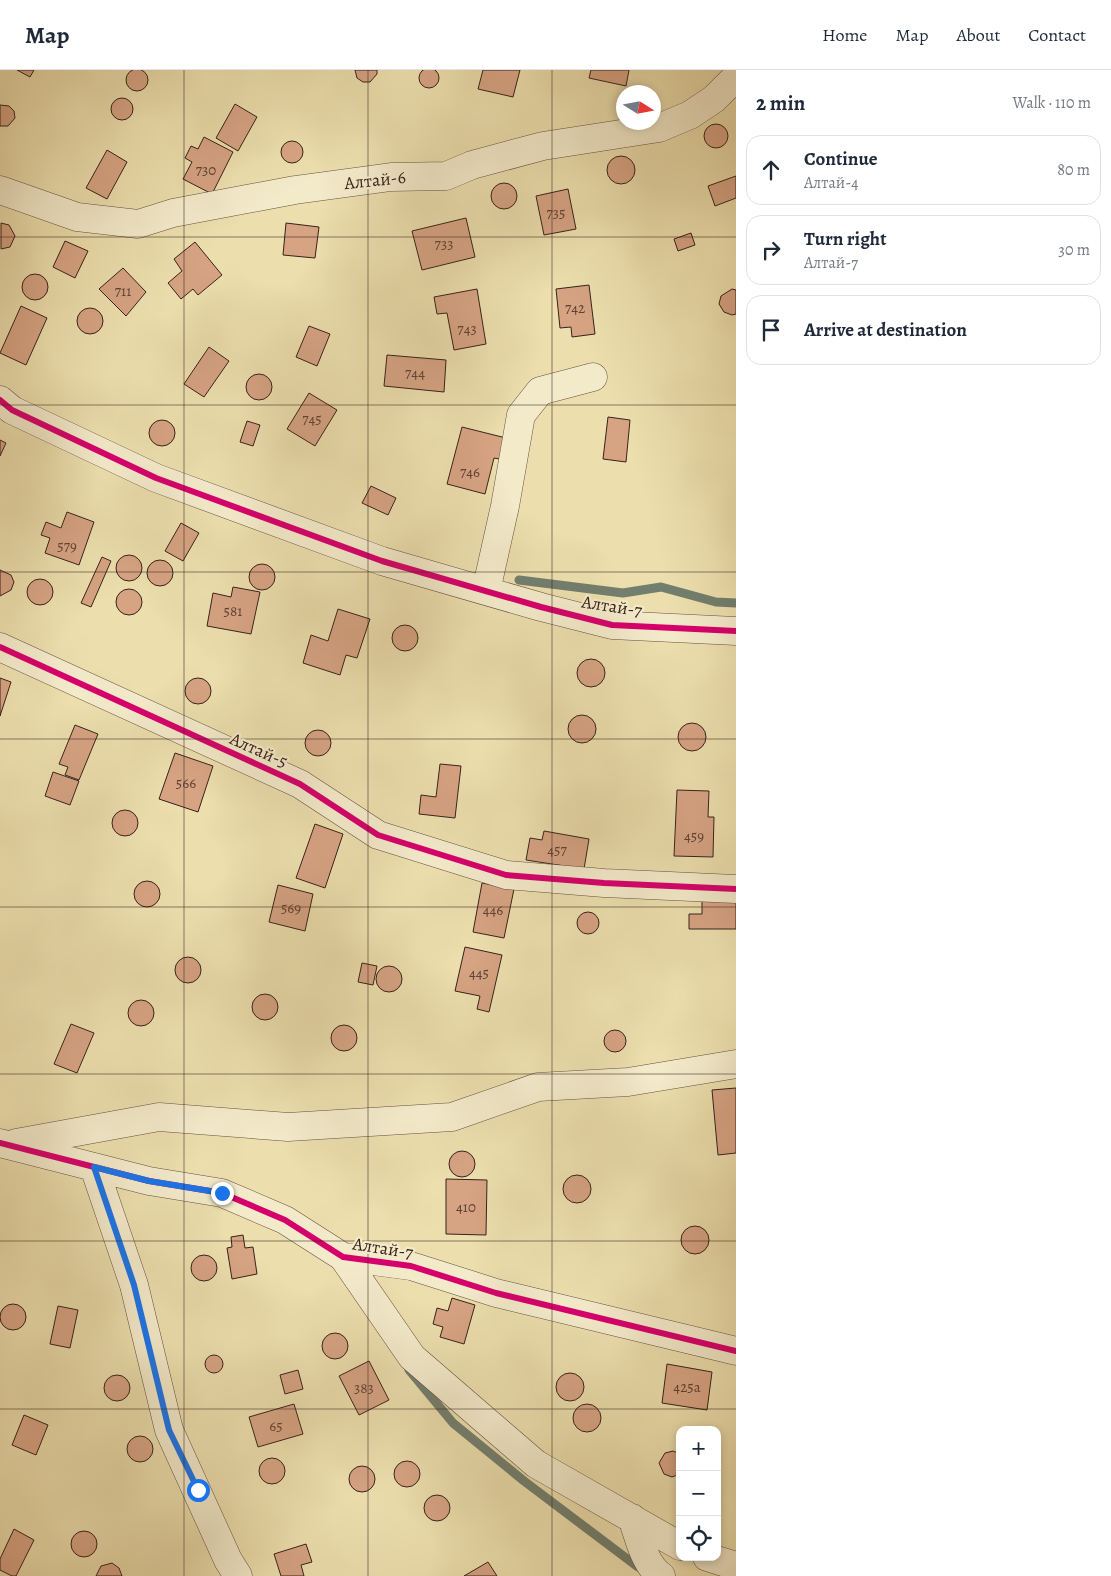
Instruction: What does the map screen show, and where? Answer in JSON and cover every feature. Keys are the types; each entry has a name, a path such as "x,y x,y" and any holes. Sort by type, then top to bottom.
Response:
{"street":[{"name":"Алтай-6","path":"0,190 77,217 138,224 173,213 295,190 391,177 446,176 472,165 543,146 659,128 690,115 714,99 736,77"},
{"path":"0,400 12,410 156,478 382,561 486,591 521,415 540,391 594,377"},
{"name":"Алтай-7","path":"486,591 612,625 736,631"},
{"name":"Алтай-5","path":"0,647 300,784 378,835 506,875 604,883 736,889"},
{"name":"Алтай-7","path":"3,1144 159,1117 288,1127 452,1117 538,1087 628,1082 736,1064"},
{"name":"Алтай-7","path":"3,1144 149,1181 222,1193 285,1220 343,1257 412,1357 536,1464 676,1544"},
{"path":"94,1167 134,1285 169,1430 228,1560 238,1576"},
{"name":"Алтай-7","path":"343,1257 411,1266 496,1293 736,1352"},
{"path":"632,1518 654,1571 662,1576"},
{"path":"720,1561 736,1566"}],"building":[{"path":"429,68 436,71 439,78 436,85 429,88 422,85 419,78 422,71"},
{"path":"137,69 145,72 148,80 145,88 137,91 129,88 126,80 129,72"},
{"path":"17,70 34,70 30,77"},
{"path":"355,70 377,70 377,74 370,82 363,82 357,78"},
{"path":"483,70 520,70 513,97 478,89"},
{"path":"591,70 629,70 626,85 589,78"},
{"path":"122,98 130,101 133,109 130,117 122,120 114,117 111,109 114,101"},
{"path":"235,104 257,117 238,151 216,138"},
{"path":"0,105 9,106 14,111 15,118 8,126 0,126"},
{"path":"716,124 724,128 728,136 724,144 716,148 708,144 704,136 708,128"},
{"path":"204,137 233,152 212,194 183,179 192,162 185,158 191,146 198,149"},
{"path":"292,141 300,144 303,152 300,160 292,163 284,160 281,152 284,144"},
{"path":"107,150 127,162 107,199 86,188"},
{"path":"621,156 631,160 635,170 631,180 621,184 611,180 607,170 611,160"},
{"path":"736,176 736,198 715,206 708,186"},
{"path":"504,183 513,187 517,196 513,205 504,209 495,205 491,196 495,187"},
{"path":"568,189 576,229 544,235 536,196"},
{"path":"466,218 475,257 422,270 412,231"},
{"path":"1,223 9,225 15,236 10,247 1,249"},
{"path":"286,223 319,227 315,258 283,255"},
{"path":"691,233 695,245 678,251 674,239"},
{"path":"65,241 88,251 75,278 53,267"},
{"path":"195,242 222,275 198,295 193,289 181,299 168,283 182,271 174,259"},
{"path":"123,268 146,292 126,316 99,289"},
{"path":"35,274 44,278 48,287 44,296 35,300 26,296 22,287 26,278"},
{"path":"589,285 595,334 572,337 571,327 560,328 556,289"},
{"path":"477,289 486,344 454,350 447,313 437,314 434,297"},
{"path":"732,289 736,290 736,314 732,315 724,312 719,304 721,296"},
{"path":"21,306 47,318 26,365 0,353"},
{"path":"90,308 99,312 103,321 99,330 90,334 81,330 77,321 81,312"},
{"path":"309,326 330,334 317,366 296,357"},
{"path":"209,347 229,361 204,397 184,384"},
{"path":"387,355 446,360 444,392 384,386"},
{"path":"259,374 268,378 272,387 268,396 259,400 250,396 246,387 250,378"},
{"path":"309,393 337,410 315,446 287,429"},
{"path":"608,417 630,420 626,462 603,459"},
{"path":"162,420 171,424 175,433 171,442 162,446 153,442 149,433 153,424"},
{"path":"247,421 260,425 253,446 240,442"},
{"path":"462,427 510,439 505,460 494,458 485,494 447,484"},
{"path":"0,440 6,443 0,456"},
{"path":"371,486 396,498 388,515 362,503"},
{"path":"67,512 94,522 79,565 45,553 50,538 41,535 46,522 61,528"},
{"path":"181,523 199,533 183,561 165,551"},
{"path":"129,555 138,559 142,568 138,577 129,581 120,577 116,568 120,559"},
{"path":"102,557 111,561 91,607 81,603"},
{"path":"160,560 169,564 173,573 169,582 160,586 151,582 147,573 151,564"},
{"path":"262,564 271,568 275,577 271,586 262,590 253,586 249,577 253,568"},
{"path":"0,570 11,575 14,582 11,590 0,596"},
{"path":"40,579 49,583 53,592 49,601 40,605 31,601 27,592 31,583"},
{"path":"233,587 260,592 251,634 207,626 213,593 231,597"},
{"path":"129,589 138,593 142,602 138,611 129,615 120,611 116,602 120,593"},
{"path":"338,609 370,619 357,658 346,655 340,675 303,663 311,635 328,641"},
{"path":"405,625 414,629 418,638 414,647 405,651 396,647 392,638 396,629"},
{"path":"591,659 601,663 605,673 601,683 591,687 581,683 577,673 581,663"},
{"path":"0,678 11,682 0,716"},
{"path":"198,678 207,682 211,691 207,700 198,704 189,700 185,691 189,682"},
{"path":"582,715 592,719 596,729 592,739 582,743 572,739 568,729 572,719"},
{"path":"692,723 702,727 706,737 702,747 692,751 682,747 678,737 682,727"},
{"path":"75,725 98,734 79,780 65,775 68,767 59,764"},
{"path":"318,730 327,734 331,743 327,752 318,756 309,752 305,743 309,734"},
{"path":"175,753 213,766 198,812 159,799"},
{"path":"440,764 461,766 455,818 419,814 421,795 436,797"},
{"path":"53,772 79,781 70,805 45,796"},
{"path":"677,790 709,791 708,817 714,817 713,857 674,856"},
{"path":"125,810 134,814 138,823 134,832 125,836 116,832 112,823 116,814"},
{"path":"315,824 343,834 325,888 296,878"},
{"path":"544,831 589,839 584,869 526,860 530,838 542,840"},
{"path":"147,881 156,885 160,894 156,903 147,907 138,903 134,894 138,885"},
{"path":"482,883 514,889 504,938 473,932"},
{"path":"278,885 313,894 305,931 269,922"},
{"path":"702,899 736,899 736,929 689,929 689,914 702,914"},
{"path":"588,912 598,919 599,923 592,933 588,934 578,927 577,923 584,913"},
{"path":"465,947 502,955 489,1012 477,1009 480,996 455,991"},
{"path":"188,957 197,961 201,970 197,979 188,983 179,979 175,970 179,961"},
{"path":"362,963 377,966 373,985 358,982"},
{"path":"389,966 398,970 402,979 398,988 389,992 380,988 376,979 380,970"},
{"path":"265,994 274,998 278,1007 274,1016 265,1020 256,1016 252,1007 256,998"},
{"path":"141,1000 150,1004 154,1013 150,1022 141,1026 132,1022 128,1013 132,1004"},
{"path":"71,1024 94,1033 77,1073 54,1064"},
{"path":"344,1025 353,1029 357,1038 353,1047 344,1051 335,1047 331,1038 335,1029"},
{"path":"615,1030 625,1037 626,1041 619,1051 615,1052 605,1045 604,1041 611,1031"},
{"path":"736,1088 736,1153 718,1155 712,1090"},
{"path":"462,1151 471,1155 475,1164 471,1173 462,1177 453,1173 449,1164 453,1155"},
{"path":"577,1175 587,1179 591,1189 587,1199 577,1203 567,1199 563,1189 567,1179"},
{"path":"446,1179 487,1180 486,1235 446,1234"},
{"path":"695,1226 705,1230 709,1240 705,1250 695,1254 685,1250 681,1240 685,1230"},
{"path":"243,1235 245,1248 253,1247 257,1274 232,1279 227,1248 232,1247 231,1237"},
{"path":"204,1255 213,1259 217,1268 213,1277 204,1281 195,1277 191,1268 195,1259"},
{"path":"452,1298 475,1305 464,1344 440,1337 443,1327 433,1324 437,1308 448,1311"},
{"path":"13,1304 22,1308 26,1317 22,1326 13,1330 4,1326 0,1317 4,1308"},
{"path":"58,1306 78,1310 70,1348 50,1344"},
{"path":"335,1333 344,1337 348,1346 344,1355 335,1359 326,1355 322,1346 326,1337"},
{"path":"214,1355 220,1358 223,1364 220,1370 214,1373 208,1370 205,1364 208,1358"},
{"path":"369,1361 389,1400 359,1415 339,1376"},
{"path":"667,1364 712,1372 707,1410 662,1403"},
{"path":"298,1370 303,1389 285,1394 280,1375"},
{"path":"570,1373 580,1377 584,1387 580,1397 570,1401 560,1397 556,1387 560,1377"},
{"path":"117,1375 126,1379 130,1388 126,1397 117,1401 108,1397 104,1388 108,1379"},
{"path":"294,1404 303,1434 258,1447 249,1417"},
{"path":"587,1404 597,1408 601,1418 597,1428 587,1432 577,1428 573,1418 577,1408"},
{"path":"24,1415 48,1425 36,1455 12,1445"},
{"path":"140,1436 149,1440 153,1449 149,1458 140,1462 131,1458 127,1449 131,1440"},
{"path":"676,1452 676,1476 672,1477 664,1474 659,1463 665,1453"},
{"path":"272,1458 281,1462 285,1471 281,1480 272,1484 263,1480 259,1471 263,1462"},
{"path":"407,1461 416,1465 420,1474 416,1483 407,1487 398,1483 394,1474 398,1465"},
{"path":"362,1466 371,1470 375,1479 371,1488 362,1492 353,1488 349,1479 353,1470"},
{"path":"437,1495 446,1499 450,1508 446,1517 437,1521 428,1517 424,1508 428,1499"},
{"path":"14,1529 34,1540 16,1576 12,1576 0,1570 0,1559"},
{"path":"84,1531 93,1535 97,1544 93,1553 84,1557 75,1553 71,1544 75,1535"},
{"path":"306,1544 312,1562 301,1565 304,1576 281,1576 274,1554"},
{"path":"488,1562 497,1576 464,1576"},
{"path":"112,1563 119,1568 122,1576 96,1576 101,1566"}],"waterway":[{"path":"519,580 623,593 661,587 716,602 736,603"},
{"path":"409,1370 453,1423 524,1481 638,1567 644,1568"}],"cycle path":[{"path":"0,400 12,410 156,478 382,561 541,607 612,625 736,631"},
{"path":"0,647 300,784 378,835 506,875 604,883 736,889"},
{"path":"0,1143 149,1181 222,1193 285,1220 343,1257 411,1266 496,1293 736,1351"}],"route":[{"path":"198,1490 169,1430 134,1285 94,1167 149,1181 222,1193"}]}
